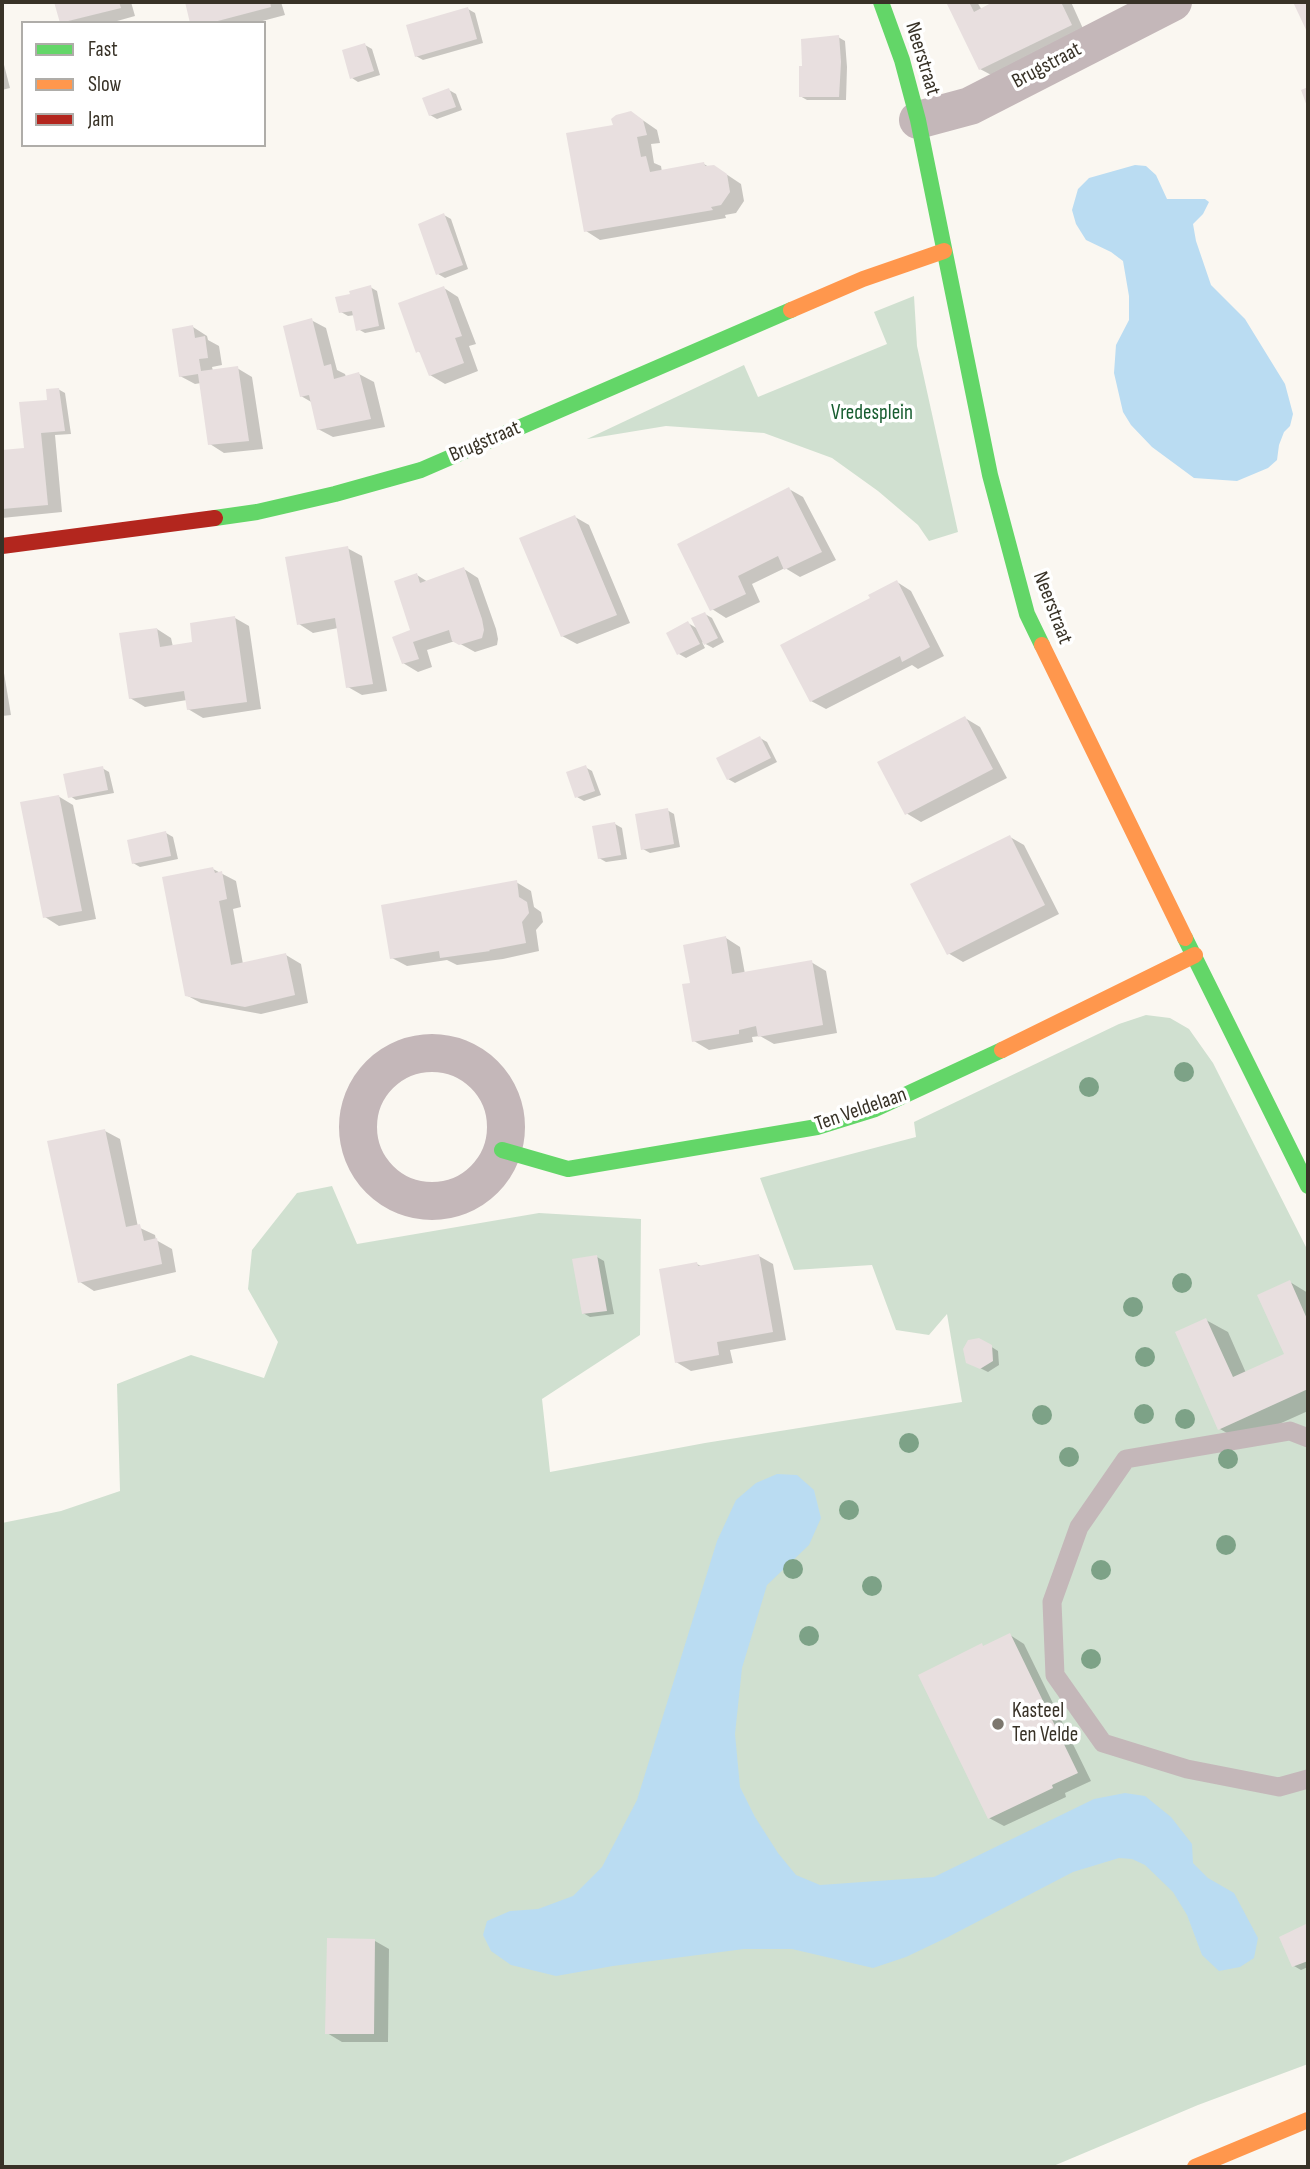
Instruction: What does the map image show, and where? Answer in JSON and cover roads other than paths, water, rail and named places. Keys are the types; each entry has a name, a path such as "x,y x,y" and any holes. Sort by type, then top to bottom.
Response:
{"street":[{"name":"Neerstraat","path":"881,2 902,60 918,120 990,475 1027,614 1308,1186"},
{"name":"Brugstraat","path":"918,120 970,106 1173,2"},
{"name":"Brugstraat","path":"2,547 257,512 421,470 863,279 944,251"},
{"name":"Ten Veldelaan","path":"502,1150 568,1169 817,1127 875,1109 936,1082 1195,955"},
{"path":"1195,2167 1308,2120"}],"lane":[{"path":"1308,1438 1290,1431 1126,1459 1079,1527 1052,1602 1055,1675 1103,1743 1187,1769 1279,1787 1308,1779"}],"water":[{"path":"1135,165 1146,166 1156,175 1167,199 1205,199 1209,202 1203,214 1193,224 1211,285 1245,319 1285,384 1293,414 1290,426 1284,432 1279,445 1277,460 1268,468 1237,481 1194,478 1152,447 1131,425 1123,412 1114,373 1116,345 1129,320 1129,296 1123,261 1086,240 1076,224 1072,210 1078,189 1089,178"},
{"path":"777,1474 797,1475 814,1490 821,1518 809,1545 767,1585 742,1668 735,1734 740,1787 755,1817 796,1875 820,1885 934,1877 1094,1799 1125,1793 1145,1796 1171,1817 1192,1844 1193,1863 1208,1878 1234,1893 1258,1938 1254,1958 1240,1967 1219,1971 1202,1955 1187,1915 1173,1892 1145,1865 1132,1859 1119,1858 1073,1872 948,1937 906,1957 873,1968 792,1949 744,1949 556,1976 511,1965 491,1951 483,1935 487,1921 510,1911 538,1909 573,1896 602,1867 637,1800 717,1541 736,1500 756,1483"}],"place":[{"name":"Kasteel Ten Velde","path":"998,1724"}],"park label":[{"name":"Vredesplein","path":"872,414"}]}
